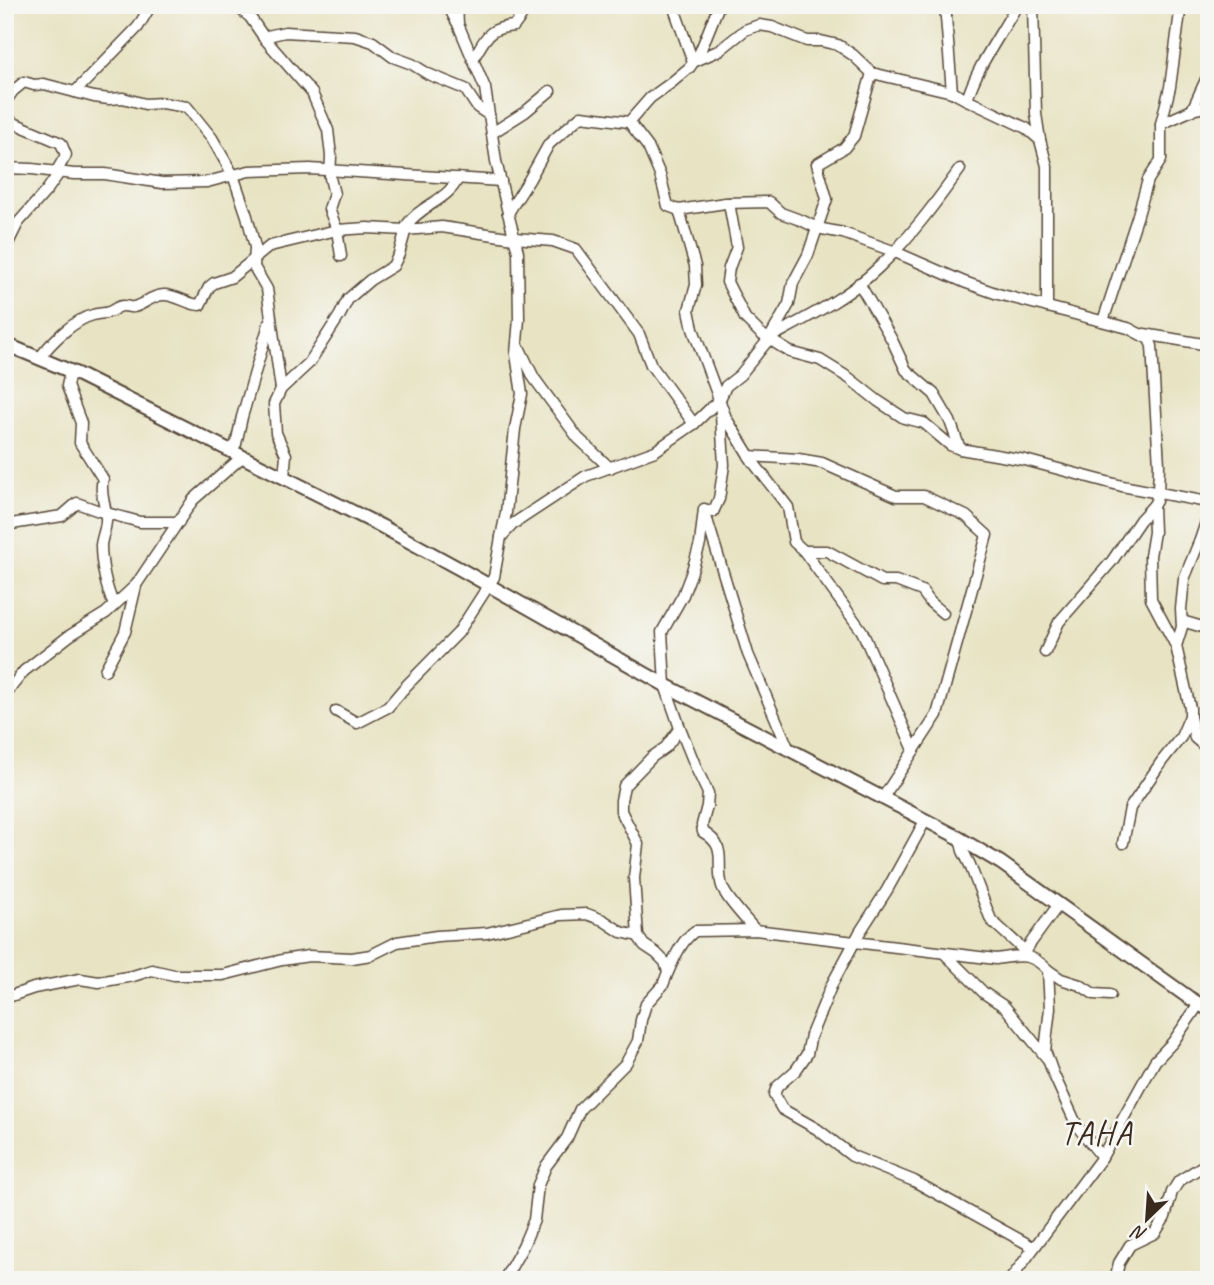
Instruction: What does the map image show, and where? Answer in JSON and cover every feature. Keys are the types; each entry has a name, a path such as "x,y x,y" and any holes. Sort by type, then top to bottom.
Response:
{"street":[{"path":"75,92 138,27 150,5"},
{"path":"336,712 357,723 388,707 458,633 494,577 506,513 515,429 522,394 516,354 519,319 518,252 501,181 485,88 448,5"},
{"path":"457,5 458,24"},
{"path":"473,59 487,35 499,27 514,26 525,11 526,5"},
{"path":"673,5 693,62"},
{"path":"629,122 650,98 693,62 700,52 719,5"},
{"path":"945,5 952,92"},
{"path":"967,100 979,69 1017,5"},
{"path":"1033,5 1036,114 1047,166 1046,307"},
{"path":"1103,321 1148,180 1161,160 1161,124 1170,87 1181,5"},
{"path":"238,7 250,17 263,37 312,93 328,130 330,178 334,194 329,209 337,230 341,256"},
{"path":"693,62 720,50 745,30 759,25 772,27 807,41 838,45 872,73 952,92 1026,128 1040,140"},
{"path":"263,37 285,32 355,36 373,42 393,57 466,89 477,107 489,115"},
{"path":"501,537 513,524 586,476 655,451 694,424 720,399 726,386 740,375 769,339 786,310 793,284 808,255 827,199 817,164 844,148 854,135 872,73"},
{"path":"1192,110 1209,73"},
{"path":"5,102 24,82 109,99 123,98 145,104 162,103 187,107 212,138 233,175 253,237 254,267 267,289 281,388"},
{"path":"492,133 550,91"},
{"path":"1161,124 1192,110 1209,106"},
{"path":"508,213 549,144 581,116 629,122 649,147 668,206 679,210 729,203 769,202 781,213 817,228 843,233 893,251 998,294 1142,334 1209,345"},
{"path":"5,117 61,143 66,155 59,167 59,173 18,223 5,249"},
{"path":"5,167 59,173 105,174 162,183 207,181 263,170 331,171 501,181"},
{"path":"769,339 834,302 877,269 928,212 960,169"},
{"path":"284,477 286,455 276,433 274,404 281,388 309,363 348,299 393,265 410,220 439,199 456,184 458,178"},
{"path":"729,203 737,247 727,282 745,318 769,339 790,352 820,360 904,418 924,423 950,445 960,449 1025,460 1122,486 1209,504"},
{"path":"679,210 695,266 696,285 689,310 693,329 726,418 749,456 788,507 794,542 804,551 862,631 914,750"},
{"path":"39,359 52,342 79,320 94,314 106,313 121,306 133,307 161,295 200,305 209,287 232,277 270,246 337,230 442,227 554,241 574,248 639,334 650,365 694,424"},
{"path":"859,283 906,370 934,394 950,421 960,449"},
{"path":"5,695 24,671 69,636 106,613 136,585 193,500 236,454 242,417 271,317"},
{"path":"1142,334 1149,339 1152,346 1159,465 1158,492 1153,506 1150,599 1176,646 1195,738 1209,750"},
{"path":"517,343 534,378 578,438 610,468"},
{"path":"5,344 71,372 382,526 665,685 960,839 1001,863 1204,1007 1156,1061 1102,1157 1010,1280"},
{"path":"71,372 67,386 81,423 80,443 103,479 100,488 106,523 101,542 102,560 114,606"},
{"path":"704,509 713,512 719,499 724,465 720,399"},
{"path":"749,456 822,463 896,496 924,496 967,516 987,535 937,715 882,799"},
{"path":"5,525 62,516 77,503 140,522 179,522"},
{"path":"1045,652 1059,622 1112,561 1153,506"},
{"path":"704,509 691,574 683,595 662,632 665,685 708,793 702,825 703,831 713,837 719,849 722,886 755,930"},
{"path":"704,509 748,654 789,750"},
{"path":"1176,646 1182,627 1184,579 1209,513"},
{"path":"804,551 827,551 882,581 897,581 922,591 943,613"},
{"path":"105,670 125,632 136,585"},
{"path":"1182,621 1209,629"},
{"path":"1123,843 1130,808 1181,737 1190,716"},
{"path":"668,972 665,962 644,945 638,936 634,878 638,844 621,811 621,800 624,786 652,757 666,747 680,728"},
{"path":"925,821 832,984 811,1035 807,1054 774,1095 782,1109 817,1129 852,1156 914,1181 1033,1247"},
{"path":"960,839 991,920 1023,953 1036,958 1061,979 1080,985 1094,994 1110,995"},
{"path":"504,1280 534,1220 538,1185 546,1166 567,1139 580,1109 625,1063 638,1041 646,1004 663,985 688,936 695,932 755,930 996,959 1023,953 1059,904"},
{"path":"5,998 80,979 99,982 152,970 174,975 223,975 309,956 352,958 371,955 397,942 487,933 561,915 587,914 603,920 621,932 638,936"},
{"path":"945,953 984,993 1005,1007 1048,1059"},
{"path":"1048,970 1050,1008 1045,1051 1077,1126 1102,1157"},
{"path":"1115,1280 1119,1263 1130,1245 1155,1233 1165,1217 1172,1192 1179,1181 1209,1162"}],"district":[{"name":"TAHA","path":"1097,1132"}]}
